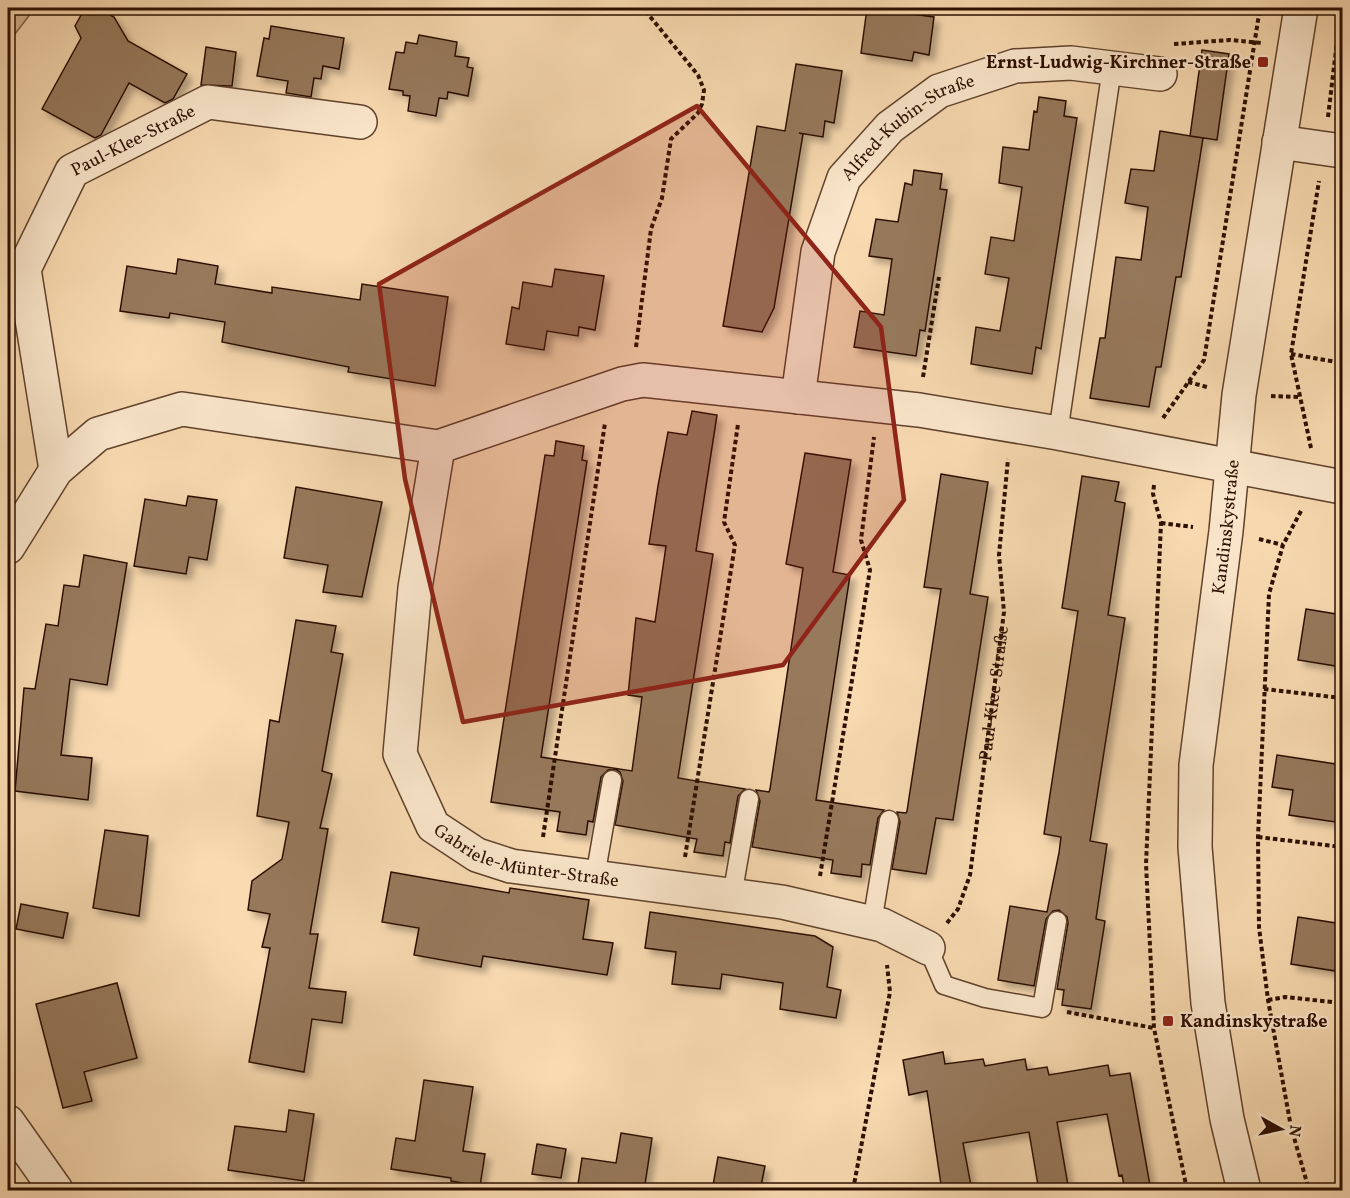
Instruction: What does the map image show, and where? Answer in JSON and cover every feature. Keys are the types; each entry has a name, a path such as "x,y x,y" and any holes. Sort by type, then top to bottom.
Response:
{"street":[{"name":"Kandinskystraße","path":"1244,1191 1227,1119 1208,1003 1195,847 1196,765 1226,531 1239,395 1301,8"},
{"name":"Alfred-Kubin-Straße","path":"798,397 818,252 844,178 890,127 939,91 1015,66 1071,63 1160,74"},
{"name":"Paul-Klee-Straße","path":"56,470 24,268 72,171 207,102 360,122"},
{"path":"1280,142 1333,149"},
{"path":"8,547 56,470 98,434 182,408 438,447 605,390 643,380 919,410 1059,433 1231,468 1342,487"},
{"name":"Gabriele-Münter-Straße","path":"438,447 415,588 400,754 433,826 477,855 511,866 782,902 872,923 928,948"},
{"path":"8,1122 56,1191"}],"lane":[{"path":"1059,433 1112,68"},
{"path":"595,877 612,780"},
{"path":"732,896 749,798"},
{"path":"872,923 889,820"},
{"path":"928,948 944,986 985,998 1042,1008 1057,921"}],"path":[{"path":"643,8 698,75 704,97 698,113 670,139 662,198 653,217 636,343 643,380"},
{"path":"1187,1191 1154,1028 1146,864 1161,523 1153,494 1156,453 1162,421 1204,360 1260,8"},
{"path":"1309,1191 1292,1127 1268,1000 1260,927 1258,837 1269,594 1282,545 1304,506 1311,452 1291,354 1333,149 1341,8"},
{"path":"1160,74 1173,44 1230,40 1294,47"},
{"path":"919,410 939,277"},
{"path":"1291,354 1342,363"},
{"path":"538,870 607,412 605,390"},
{"path":"681,889 735,545 724,522 743,391"},
{"path":"820,878 870,570 861,540 878,406"},
{"name":"Paul-Klee-Straße","path":"928,948 958,909 970,875 1004,612 999,555 1012,426"},
{"path":"1264,689 1342,699"},
{"path":"1258,837 1342,847"},
{"path":"853,1191 890,992"},
{"path":"1268,1000 1285,998 1342,1003"},
{"path":"1042,1008 1154,1028"}],"highlighted area":[{"path":"697,106 881,327 904,500 783,665 463,722 405,479 379,284"}],"shaded area":[{"path":"8,8 35,8 8,43"}],"building":[{"path":"85,8 96,8 114,17 128,41 187,74 173,99 165,103 129,83 101,135 95,138 42,109 81,38 75,26"},
{"path":"867,8 934,17 929,55 914,52 912,61 861,53"},
{"path":"271,26 344,38 339,69 323,66 321,79 314,78 311,97 286,93 288,81 257,76 264,38 269,39"},
{"path":"419,35 457,42 455,56 469,58 467,67 473,68 468,96 448,92 447,99 439,98 436,116 408,111 410,96 403,95 403,91 389,89 396,52 404,53 406,42 417,44"},
{"path":"206,47 236,52 232,86 201,85"},
{"path":"1202,50 1229,54 1217,140 1190,136"},
{"path":"796,64 842,71 834,123 825,121 823,137 799,133 803,134 774,308 762,332 723,326 757,126 785,131"},
{"path":"1039,97 1066,101 1064,116 1077,118 1041,349 1036,347 1032,374 971,364 976,327 1000,331 1009,278 985,274 991,237 1014,241 1022,187 999,183 1003,147 1029,150 1034,111 1037,112"},
{"path":"1160,131 1203,138 1181,277 1176,277 1161,367 1156,367 1149,407 1090,398 1100,338 1105,338 1116,257 1141,260 1148,207 1125,203 1131,169 1154,171"},
{"path":"914,170 942,174 940,189 947,190 925,331 920,330 916,356 854,347 860,311 884,315 892,259 869,256 876,219 898,222 905,183 912,185"},
{"path":"178,259 218,266 215,284 272,293 272,287 360,300 362,284 448,297 435,386 348,372 349,367 222,342 225,322 170,313 169,318 120,311 127,266 176,274"},
{"path":"555,269 604,276 595,330 579,327 578,336 547,331 544,350 506,344 512,307 519,309 523,282 552,287"},
{"path":"692,411 717,415 696,551 713,554 678,778 745,789 738,796 730,843 725,842 723,856 694,852 697,839 615,825 623,781 620,772 615,769 608,770 601,777 593,822 588,821 586,835 557,831 560,812 491,802 545,455 554,456 556,441 584,446 582,460 587,461 541,757 632,771 642,697 628,695 636,618 655,622 666,546 649,544 658,486 668,432 687,435"},
{"path":"805,453 851,460 833,572 850,575 816,800 884,810 878,818 870,865 862,864 861,877 831,873 833,860 752,847 760,801 756,790 769,792 770,789 803,568 786,564"},
{"path":"941,474 988,482 970,594 988,597 953,820 936,818 926,874 892,869 900,822 897,812 906,813 907,811 941,589 924,587"},
{"path":"1082,476 1119,482 1115,501 1125,503 1108,615 1125,618 1090,841 1107,844 1096,919 1105,921 1091,1009 1062,1005 1064,990 1057,989 1068,923 1067,917 1059,910 1053,911 1046,919 1034,986 998,980 1010,906 1047,912 1059,853 1061,837 1044,834 1078,611 1062,608"},
{"path":"296,487 382,502 362,597 323,592 328,565 284,558"},
{"path":"188,496 217,500 207,560 189,557 186,574 134,566 145,499 186,506"},
{"path":"84,555 127,563 107,685 70,679 61,755 92,758 88,800 15,791 24,688 35,689 46,624 58,626 64,585 79,587"},
{"path":"1306,609 1342,615 1342,667 1298,660"},
{"path":"296,620 336,626 331,652 343,654 322,771 332,774 320,828 328,829 310,934 318,934 309,988 346,992 342,1023 312,1019 304,1072 249,1062 270,948 262,947 270,914 248,910 252,881 282,859 289,822 257,816 270,720 279,722"},
{"path":"1277,755 1342,765 1342,823 1289,815 1293,790 1272,787"},
{"path":"105,830 148,836 139,916 93,908"},
{"path":"391,872 509,893 510,888 589,900 583,939 613,943 607,975 483,956 481,967 414,955 419,928 382,922"},
{"path":"21,904 68,913 63,938 16,929"},
{"path":"650,912 815,936 833,947 827,987 841,990 836,1018 780,1009 783,983 722,974 720,989 672,984 676,952 645,948"},
{"path":"1298,917 1342,924 1342,972 1291,964"},
{"path":"117,983 137,1058 84,1072 92,1101 63,1108 36,1004"},
{"path":"943,1052 945,1064 983,1059 985,1066 1025,1059 1027,1070 1047,1067 1049,1075 1108,1065 1110,1076 1130,1073 1151,1191 1125,1191 1122,1175 1119,1176 1107,1114 1057,1122 1069,1191 1039,1191 1029,1132 963,1143 972,1191 942,1191 927,1091 909,1095 903,1060"},
{"path":"424,1080 473,1087 463,1151 485,1154 480,1186 451,1181 451,1178 391,1169 396,1138 415,1141"},
{"path":"289,1110 314,1114 304,1181 228,1170 235,1126 286,1132"},
{"path":"621,1133 652,1138 644,1191 577,1191 582,1158 616,1163"},
{"path":"537,1144 566,1149 561,1178 532,1174"},
{"path":"718,1157 765,1166 760,1191 712,1191"}],"place":[{"name":"Ernst-Ludwig-Kirchner-Straße","path":"1263,62"},
{"name":"Kandinskystraße","path":"1168,1021"}]}
